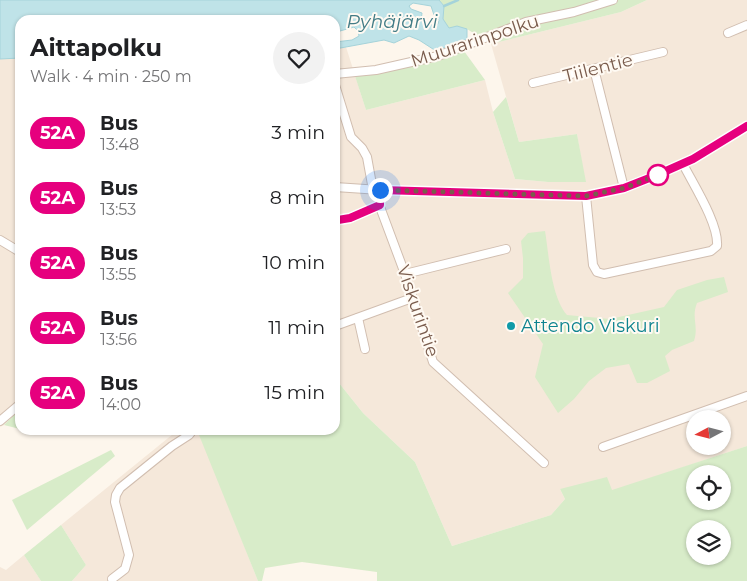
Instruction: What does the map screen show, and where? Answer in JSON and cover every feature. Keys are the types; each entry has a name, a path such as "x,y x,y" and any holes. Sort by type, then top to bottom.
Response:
{"street":[{"name":"Muurarinpolku","path":"340,75 376,70 438,56 526,22 574,12 613,0"},
{"path":"728,33 747,25"},
{"name":"Tiilentie","path":"533,83 663,52"},
{"path":"594,69 624,188"},
{"name":"Viskurintie","path":"340,102 351,138 362,148 367,157 380,205 405,274 433,362 544,464"},
{"path":"340,187 586,196 624,188 683,164 747,126"},
{"path":"586,196 593,265 597,272 604,274 711,251 717,246 716,235 702,200 683,164"},
{"path":"0,240 15,249"},
{"path":"405,274 506,249"},
{"path":"340,324 412,298"},
{"path":"358,318 365,349"},
{"path":"603,447 747,396"},
{"path":"0,421 15,408"},
{"path":"112,579 125,569 129,555 116,495 120,488 172,446 190,435"}],"shaded area":[{"path":"647,0 747,0 747,446 731,451 731,410 686,410 686,455 720,455 612,491 560,489 565,499 551,515 452,546 415,462 363,413 340,384 340,48 346,47 366,110 485,80 493,112 515,179 548,182 585,182 577,134 519,142 491,44 621,12"},
{"path":"15,58 15,414 0,427 0,59"},
{"path":"172,435 201,435 258,581 72,581 86,565 61,525"},
{"path":"24,555 41,581 0,581 0,567 6,570"}],"green space":[{"path":"439,0 647,0 621,12 491,44 467,29 449,28 443,19 444,6"},
{"path":"464,51 485,80 366,110 355,76 384,72 437,60"},
{"path":"506,97 519,142 577,134 586,182 548,182 515,179 493,112"},
{"path":"545,231 554,287 557,298 567,315 610,319 664,307 677,290 707,280 724,277 728,292 697,303 695,308 696,331 694,341 672,350 665,356 670,371 647,383 637,383 629,364 606,368 589,381 574,399 558,413 535,377 543,344 508,293 523,278 521,241 528,233"},
{"path":"340,384 363,413 415,462 452,546 551,515 565,499 560,489 607,477 612,490 686,466 686,510 731,510 731,465 689,465 719,455 731,455 731,451 747,446 747,581 377,581 377,572 302,562 265,568 262,581 258,581 199,435 340,435"},
{"path":"15,414 15,428 4,425"},
{"path":"111,450 115,456 27,530 12,500"},
{"path":"61,525 86,565 72,581 41,581 24,555"}],"water":[{"name":"Pyhäjärvi","path":"0,0 439,0 444,6 443,19 449,28 457,26 467,29 467,39 436,51 409,36 394,43 384,40 340,48 340,41 352,40 359,36 358,31 354,27 340,31 340,15 15,15 15,58 0,59","holes":["413,3 431,6 434,15 439,20 438,24 430,25 421,21 422,13 411,9 409,6"]}],"waterway":[{"path":"444,6 458,0"}],"bus line":[{"name":"52A","path":"340,220 350,218 380,205 380,190 586,196 624,188 693,159 747,126"}],"place":[{"name":"Attendo Viskuri","path":"511,326"}],"route":[{"path":"380,190 586,196 624,188 658,175"}]}
